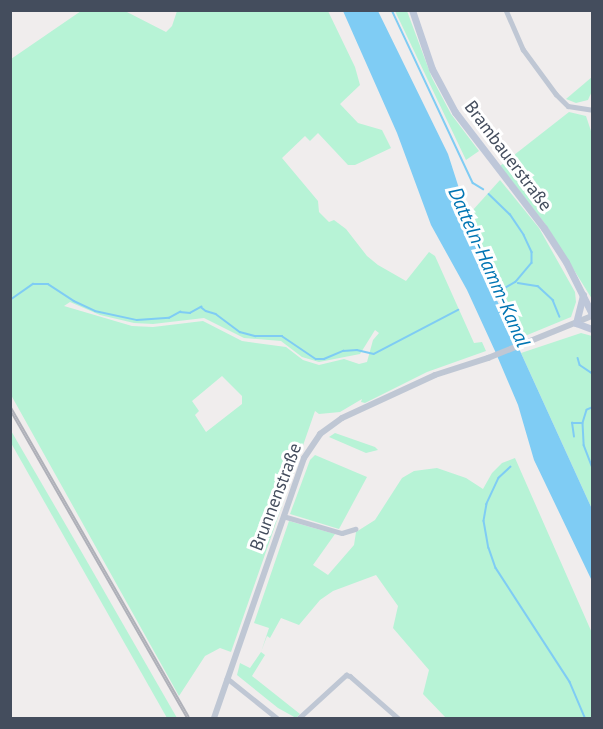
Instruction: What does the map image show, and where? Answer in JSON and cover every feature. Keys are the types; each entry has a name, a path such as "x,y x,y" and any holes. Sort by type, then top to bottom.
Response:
{"main road":[{"name":"Brambauerstraße","path":"412,10 432,69 455,112 544,228 592,315"},
{"path":"583,295 576,323 592,329"}],"street":[{"path":"506,10 523,49 555,94 568,106 592,110"},
{"name":"Brunnenstraße","path":"214,718 306,453 330,426 435,375 488,358 592,315"},
{"path":"284,516 342,533 355,529"},
{"path":"299,718 346,675 398,718"},
{"path":"227,678 277,718"}],"green space":[{"path":"81,11 125,11 166,32 172,26 177,11 328,11 355,67 360,85 340,104 358,123 382,130 391,148 355,165 348,165 318,133 310,141 305,136 282,158 318,201 319,212 329,222 334,220 346,229 367,256 378,265 406,281 429,252 435,256 474,343 482,342 486,351 427,372 365,403 361,402 362,399 340,412 319,414 315,411 231,652 220,648 205,656 179,696 11,395 11,59","holes":["70,302 100,315 134,323 153,324 204,318 244,338 281,341 302,357 319,362 360,354 375,330 379,333 373,340 367,362 359,364 344,359 319,365 303,360 286,347 242,341 203,321 153,327 132,326 64,306","222,376 242,396 242,404 206,432 195,415 199,411 192,401"]},
{"path":"395,11 407,11 432,78 451,114 479,151 466,160"},
{"path":"592,77 592,91 588,100 576,103 566,99"},
{"path":"569,112 586,116 592,134 592,299 546,225 500,166"},
{"path":"500,180 539,228 575,292 576,302 571,317 520,338 490,272 472,211"},
{"path":"581,333 592,336 592,509 521,353"},
{"path":"10,429 177,718 167,718 11,443"},
{"path":"335,433 378,450 366,453 329,437"},
{"path":"315,455 367,477 339,529 290,514 310,460"},
{"path":"515,458 592,633 592,718 446,718 423,694 429,670 393,628 398,606 376,575 333,591 320,600 299,625 281,618 270,638 267,636 261,652 269,628 254,623 289,521 335,534 313,565 328,575 354,545 356,532 375,520 402,478 414,471 437,468 466,478 483,489 492,473 502,463"},
{"path":"261,652 265,655 252,676 300,714 296,718 278,708 237,675 240,663 250,668"}],"water":[{"path":"343,11 378,11 448,154 490,285 592,509 592,581 534,460 518,405 495,351 467,290 431,225 397,133"}],"waterway":[{"name":"Datteln-Hamm-Kanal","path":"392,10 473,183 483,189"},
{"name":"Datteln-Hamm-Kanal","path":"489,194 510,214 532,252 532,263 516,282 506,288"},
{"name":"Datteln-Hamm-Kanal","path":"518,283 538,286 553,300 560,317"},
{"path":"10,300 33,284 48,284 95,311 137,320 169,318 180,312 190,313 201,307 216,314 240,332 255,336 282,336 316,359 324,359 343,351 357,350 374,354 458,310"},
{"path":"578,358 580,365 592,373"},
{"path":"592,408 587,410 583,423 584,445 592,466"},
{"path":"574,437 572,423 581,423"},
{"path":"511,467 499,478 487,504 484,521 489,548 496,568 570,682 585,718"}],"railway":[{"path":"10,408 188,718"}]}
